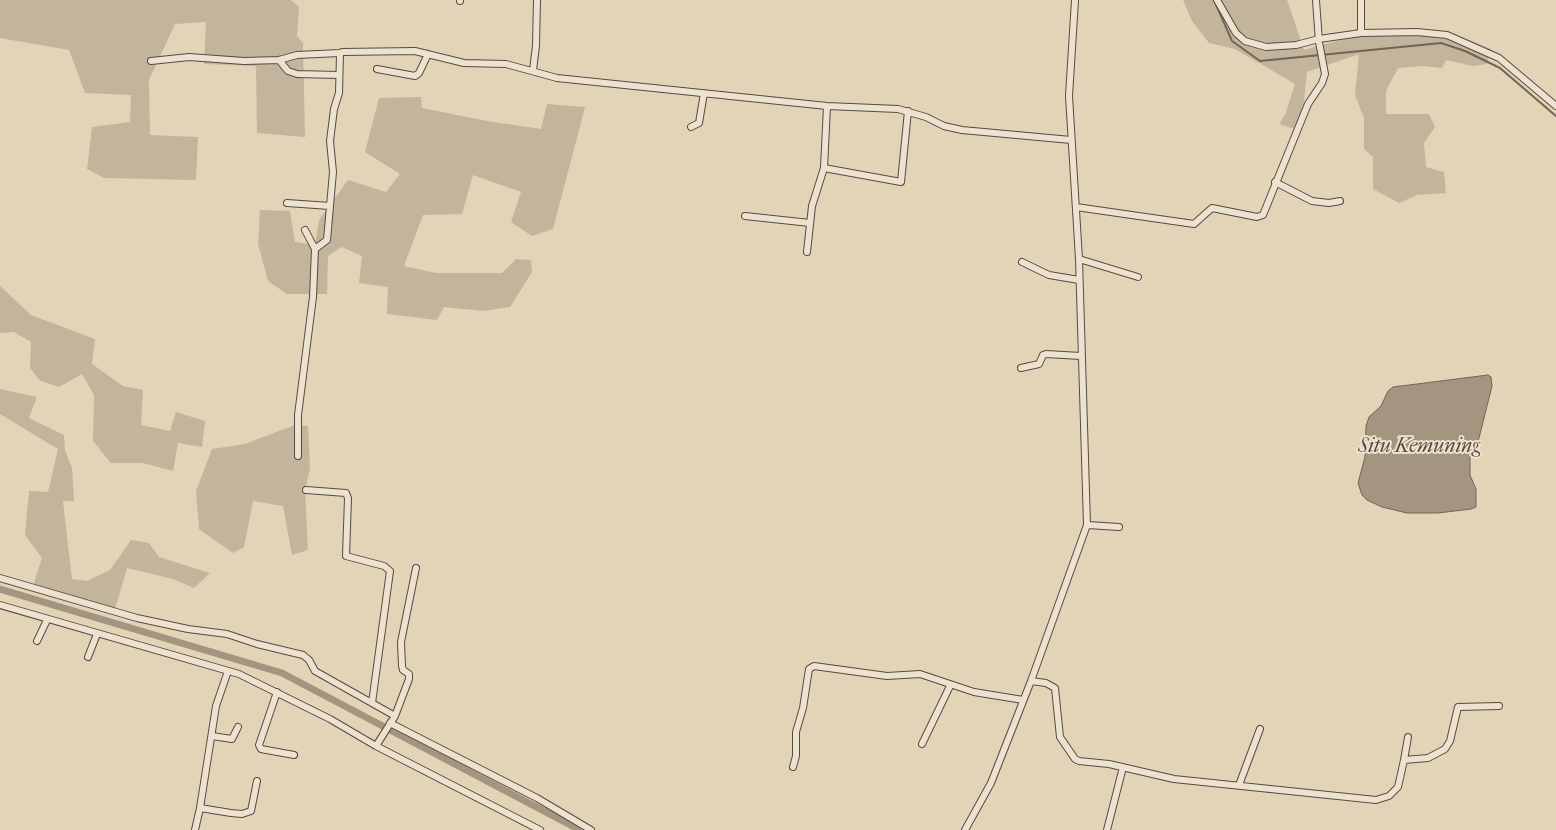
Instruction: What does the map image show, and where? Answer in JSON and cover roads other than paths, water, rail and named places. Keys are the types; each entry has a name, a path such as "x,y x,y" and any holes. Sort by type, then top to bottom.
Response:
{"street":[{"path":"533,70 536,46 536,0"},
{"path":"964,830 991,783 1032,682 1087,524 1079,259 1069,86 1075,0"},
{"path":"1217,0 1236,33 1245,41 1255,46 1279,47 1361,33 1417,32 1447,35 1499,58 1556,106"},
{"path":"1076,207 1194,224 1199,222 1209,209 1216,207 1260,217 1308,104 1322,83 1325,74 1319,40 1316,0"},
{"path":"1361,0 1361,33"},
{"path":"151,60 190,57 244,61 279,60 297,55 340,53 345,51 415,52 464,63 506,64 557,78 827,106 898,109 926,117 944,126 962,130 1071,140"},
{"path":"315,249 328,240 333,172 330,141 334,109 339,93 340,53"},
{"path":"377,69 415,76 419,73 428,54"},
{"path":"279,60 288,71 297,74 339,76"},
{"path":"690,127 700,123 704,93"},
{"path":"807,252 812,206 824,168 827,106"},
{"path":"824,168 901,182 908,112"},
{"path":"1275,182 1312,201 1329,203 1340,201"},
{"path":"287,203 330,206"},
{"path":"745,216 810,224"},
{"path":"298,456 298,415 313,297 315,249 305,230"},
{"path":"1079,259 1138,277"},
{"path":"1022,262 1049,275 1079,280"},
{"path":"1021,368 1039,364 1043,355 1046,354 1081,356"},
{"path":"306,490 346,493 348,498 346,556 384,566 390,571 372,703"},
{"path":"1087,524 1119,527"},
{"path":"378,743 394,716 409,679 409,674 403,670 402,666 401,642 416,568"},
{"path":"0,578 137,618 188,629 227,634 257,644 303,654 315,671 394,716"},
{"path":"0,605 228,672 277,692 378,743 540,830"},
{"path":"37,642 46,620"},
{"path":"88,657 97,634"},
{"path":"793,767 796,756 796,732 811,666 824,666 859,674 887,676 920,674 950,686 1024,700"},
{"path":"195,830 216,706 228,672"},
{"path":"1032,682 1046,683 1055,688 1060,737 1075,759 1123,767 1174,779 1376,800 1390,796 1398,787 1408,738"},
{"path":"922,744 950,686"},
{"path":"277,692 259,745 261,749 294,754"},
{"path":"1404,760 1428,758 1445,749 1450,741 1460,706 1499,706"},
{"path":"389,725 536,798 590,830"},
{"path":"212,736 232,739 238,727"},
{"path":"1239,785 1260,729"},
{"path":"1108,830 1123,767"},
{"path":"200,808 242,814 251,811 258,781"}],"water":[{"name":"Situ Kemuning","path":"1488,375 1491,377 1492,386 1479,438 1470,457 1470,475 1476,489 1476,507 1438,513 1407,513 1382,507 1367,500 1362,495 1358,483 1365,457 1366,426 1369,417 1381,406 1388,391 1393,387"}],"waterway":[{"path":"1214,0 1232,41 1260,61 1441,43 1465,51 1500,68 1556,116"},
{"path":"0,589 282,673 580,830"}]}
